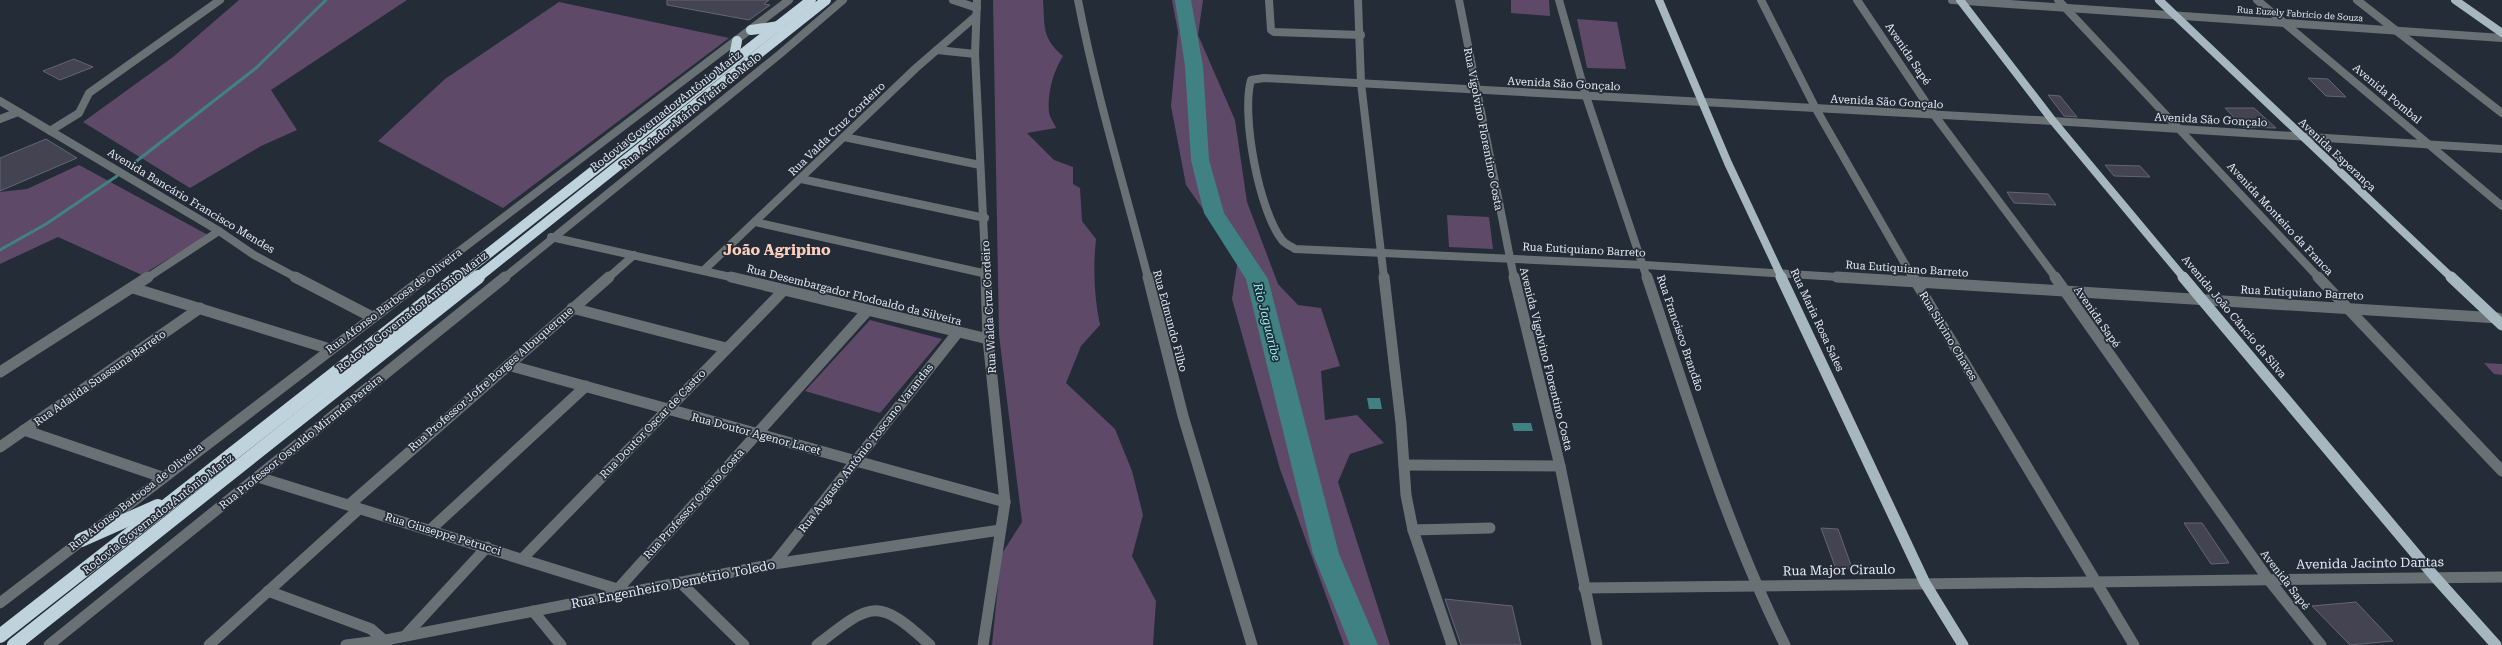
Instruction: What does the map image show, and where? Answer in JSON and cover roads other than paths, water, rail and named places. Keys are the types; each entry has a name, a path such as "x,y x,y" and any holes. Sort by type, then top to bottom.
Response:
{"highway":[{"name":"Rodovia Governador Antônio Mariz","path":"0,636 780,26 811,0"},
{"name":"Rodovia Governador Antônio Mariz","path":"14,645 826,0"},
{"path":"750,30 780,26"},
{"path":"733,62 737,41"},
{"path":"81,540 179,496"}],"main road":[{"name":"Rua Maria Rosa Sales","path":"1659,0 1701,103 1925,583 1963,645"},
{"name":"Avenida João Câncio da Silva","path":"1957,0 2054,121 2202,299 2435,577 2496,645"},
{"name":"Avenida Esperança","path":"2159,0 2301,136 2500,321"},
{"path":"2455,0 2502,33"}],"street":[{"path":"50,131 79,113 89,92 220,0"},
{"name":"Rua Afonso Barbosa de Oliveira","path":"0,603 162,477 789,0"},
{"name":"Rua Aviador Mário Vieira de Melo","path":"551,237 780,54 843,0"},
{"path":"953,0 977,12 978,0"},
{"name":"Rua Edmundo Filho","path":"1078,0 1092,71 1111,133 1182,416 1252,645"},
{"path":"1269,0 1271,30 1277,33 1361,35"},
{"path":"1358,0 1361,35 1362,83 1401,422 1406,495 1413,530 1452,645"},
{"name":"Rua Vigolvino Florentino Costa","path":"1459,0 1475,90 1509,258"},
{"name":"Rua Francisco Brandão","path":"1559,0 1586,96 1645,265 1715,478 1756,587 1785,645"},
{"name":"Rua Silvino Chaves","path":"1761,0 1816,109 1916,282 2094,581 2134,645"},
{"name":"Avenida Sapé","path":"1857,0 1935,116 2063,291 2268,579 2321,645"},
{"name":"Rua Euzely Fabrício de Souza","path":"1957,0 2502,38"},
{"name":"Avenida Monteiro da Franca","path":"2058,0 2346,307 2502,470"},
{"name":"Avenida Pombal","path":"2257,0 2502,206"},
{"path":"2357,0 2502,113"},
{"name":"Rua Valda Cruz Cordeiro","path":"704,270 977,12"},
{"name":"Rua Walda Cruz Cordeiro","path":"977,12 975,54 980,165 985,218 988,340 1005,502 983,645"},
{"path":"937,50 975,54"},
{"name":"Avenida São Gonçalo","path":"1311,250 1295,249 1283,241 1275,228 1253,167 1248,85 1254,78 1935,116 2054,121 2502,149"},
{"name":"Avenida Bancário Francisco Mendes","path":"0,101 219,231 254,255 372,317"},
{"path":"0,119 18,112"},
{"path":"844,137 980,165"},
{"path":"801,179 985,218"},
{"path":"755,222 987,274"},
{"path":"0,372 133,288 219,231"},
{"name":"Rua Desembargador Flodoaldo da Silveira","path":"551,237 704,270 783,291 988,340"},
{"name":"Rua Professor Osvaldo Miranda Pereira","path":"50,645 258,478 551,237"},
{"name":"Rua Eutiquiano Barreto","path":"1311,250 1645,265 2346,307 2500,321"},
{"name":"Rua Professor Jofre Borges Albuquerque","path":"210,645 354,507 508,365 634,255"},
{"name":"Avenida Vigolvino Florentino Costa","path":"1509,258 1560,466"},
{"path":"133,288 330,349"},
{"name":"Rua Doutor Oscar de Castro","path":"523,558 783,291"},
{"name":"Rua Adalida Suassuna Barreto","path":"0,448 200,308"},
{"path":"572,308 726,348"},
{"name":"Rua Professor Otávio Costa","path":"623,591 757,434 868,311"},
{"name":"Rua Augusto Antônio Toscano Varandas","path":"774,564 958,332"},
{"name":"Rua Doutor Agenor Lacet","path":"508,365 1005,502"},
{"path":"430,530 586,386"},
{"path":"24,430 162,477"},
{"path":"1404,466 1560,466 1597,645"},
{"name":"Rua Giuseppe Petrucci","path":"258,478 523,558 623,591"},
{"path":"1413,530 1490,528"},
{"name":"Rua Engenheiro Demétrio Toledo","path":"346,645 387,642 405,636 533,611 623,591 774,564 1000,530"},
{"path":"405,636 486,547"},
{"name":"Avenida Jacinto Dantas","path":"2094,581 2502,577"},
{"name":"Rua Major Ciraulo","path":"1584,588 1756,587 2094,581"},
{"path":"680,582 744,645"},
{"path":"268,591 347,618 371,629 387,642"},
{"path":"817,645 857,616 872,609 881,609 898,616 930,645"},
{"path":"533,611 561,645"},
{"path":"210,645 216,645"}],"waterway":[{"path":"129,167 256,68 326,0"},
{"name":"Rio Jaguaribe","path":"1183,0 1194,66 1200,160 1214,213 1257,279 1326,554 1364,645"},
{"path":"0,250 46,224 117,176"}],"district":[{"name":"João Agripino","path":"777,250"}]}
